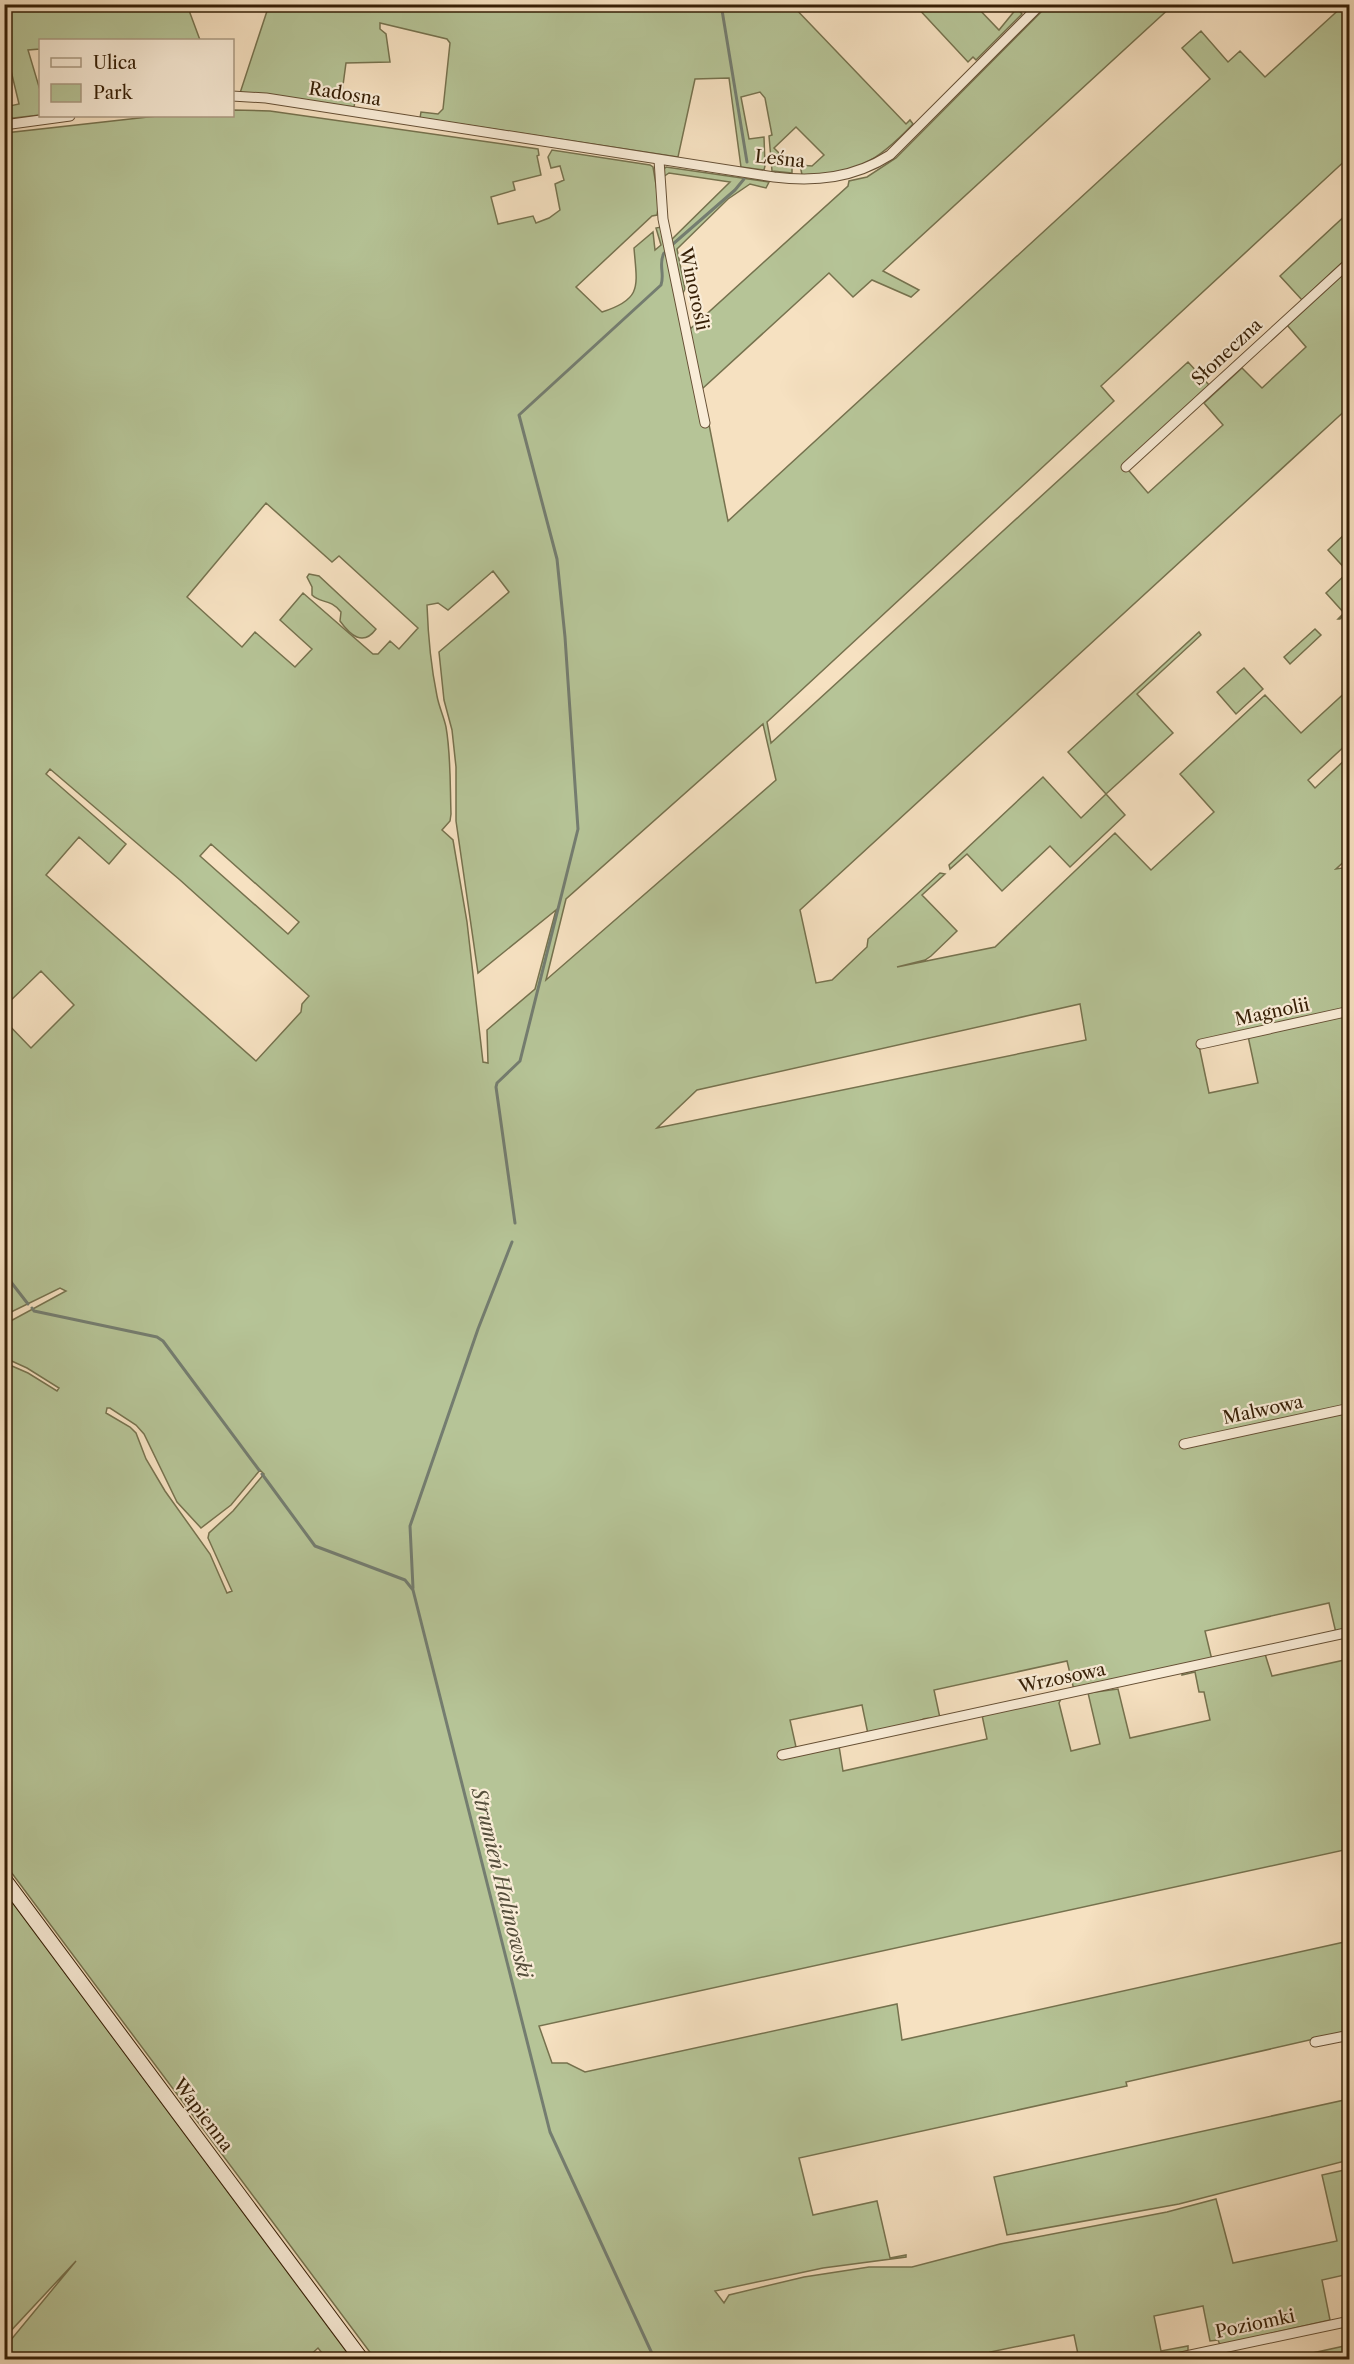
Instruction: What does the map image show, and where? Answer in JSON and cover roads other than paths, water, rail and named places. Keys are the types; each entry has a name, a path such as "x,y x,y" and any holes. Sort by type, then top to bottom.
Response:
{"street":[{"name":"Leśna","path":"453,128 795,179 838,177 879,162 895,151 1041,4"},
{"name":"Radosna","path":"234,96 266,98 453,128"},
{"path":"4,125 63,117"},
{"name":"Winorośli","path":"658,160 663,219 705,423"},
{"name":"Słoneczna","path":"1126,467 1350,262"},
{"name":"Magnolii","path":"1201,1044 1350,1011"},
{"name":"Malwowa","path":"1184,1444 1350,1408"},
{"name":"Wrzosowa","path":"782,1755 1350,1632"},
{"name":"Wapienna","path":"4,1879 362,2360"},
{"path":"1315,2042 1350,2035"},
{"name":"Poziomki","path":"1167,2360 1350,2320"}],"waterway":[{"path":"721,4 747,162"},
{"path":"673,244 735,190 744,179"},
{"path":"515,1223 496,1087 497,1083 520,1061 578,829 565,637 557,559 519,415 661,285 664,253"},
{"path":"413,1588 410,1526 478,1329 512,1242"},
{"name":"Strumień Halinowski","path":"4,1273 28,1304"},
{"name":"Strumień Halinowski","path":"32,1308 34,1311 157,1337 163,1341 259,1470"},
{"name":"Strumień Halinowski","path":"262,1474 315,1546 405,1580 413,1590 550,2132 655,2360"}]}
